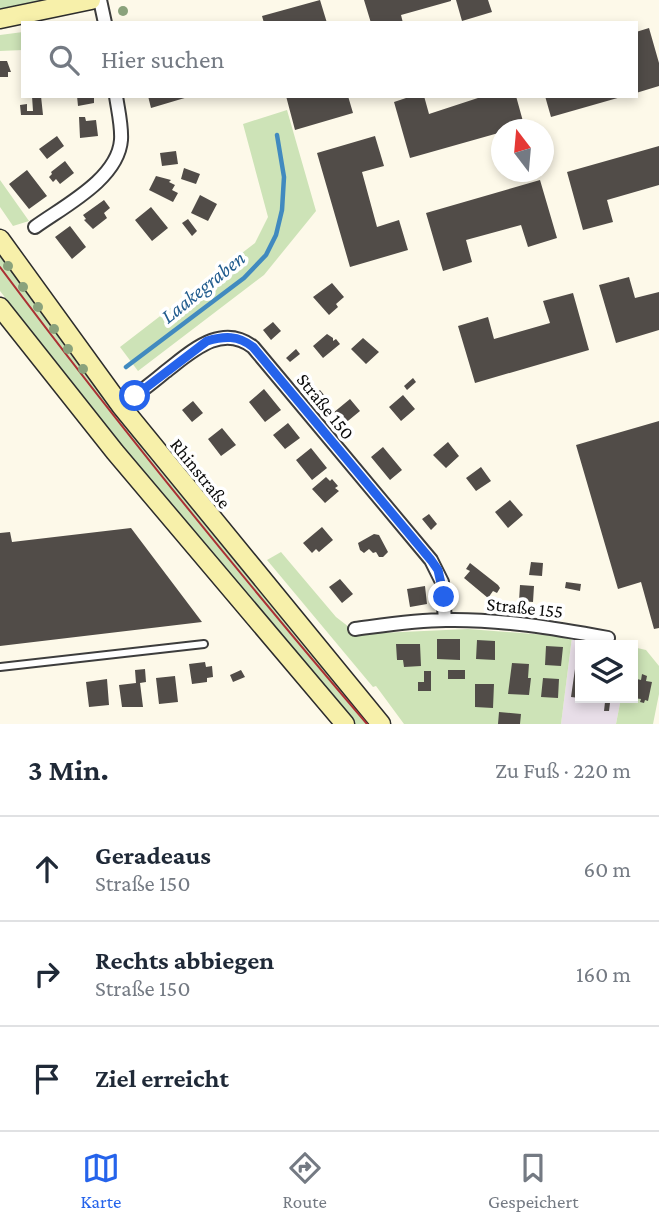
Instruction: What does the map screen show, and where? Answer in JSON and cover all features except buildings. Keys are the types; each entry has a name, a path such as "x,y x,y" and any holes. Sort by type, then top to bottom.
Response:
{"main road":[{"path":"0,19 91,0"},
{"name":"Rhinstraße","path":"0,239 121,406 381,724"},
{"path":"0,307 115,452 345,724"}],"street":[{"path":"100,0 105,21"},
{"path":"35,227 100,180 114,164 121,136 116,98"},
{"name":"Straße 150","path":"121,406 207,341 234,337 245,340 431,560 442,583 445,620"},
{"name":"Straße 155","path":"355,629 445,620 538,625 608,638"}],"lane":[{"path":"0,667 204,644"}],"shaded area":[{"path":"572,637 590,640 575,640 575,703 620,703 616,724 561,724"}],"green space":[{"path":"0,0 55,0 0,11"},
{"path":"21,32 21,50 0,51 0,35"},
{"path":"287,110 316,211 264,275 138,371 120,347 255,243 268,217 243,124"},
{"path":"0,180 29,221 13,226 0,207"},
{"path":"0,252 148,456 372,724 354,724 102,422 0,291"},
{"path":"281,552 336,617 358,634 468,629 572,637 561,724 404,724 376,686 373,687 267,560"},
{"path":"638,648 646,650 659,666 659,694 653,724 616,724 620,703 638,703"}],"waterway":[{"name":"Laakegraben","path":"126,367 244,278 266,255 276,235 282,210 284,177 277,135"}],"tram line":[{"path":"0,267 180,498 367,724"}],"route":[{"path":"135,396 207,341 234,337 245,340 431,560 438,570 444,597"}]}
